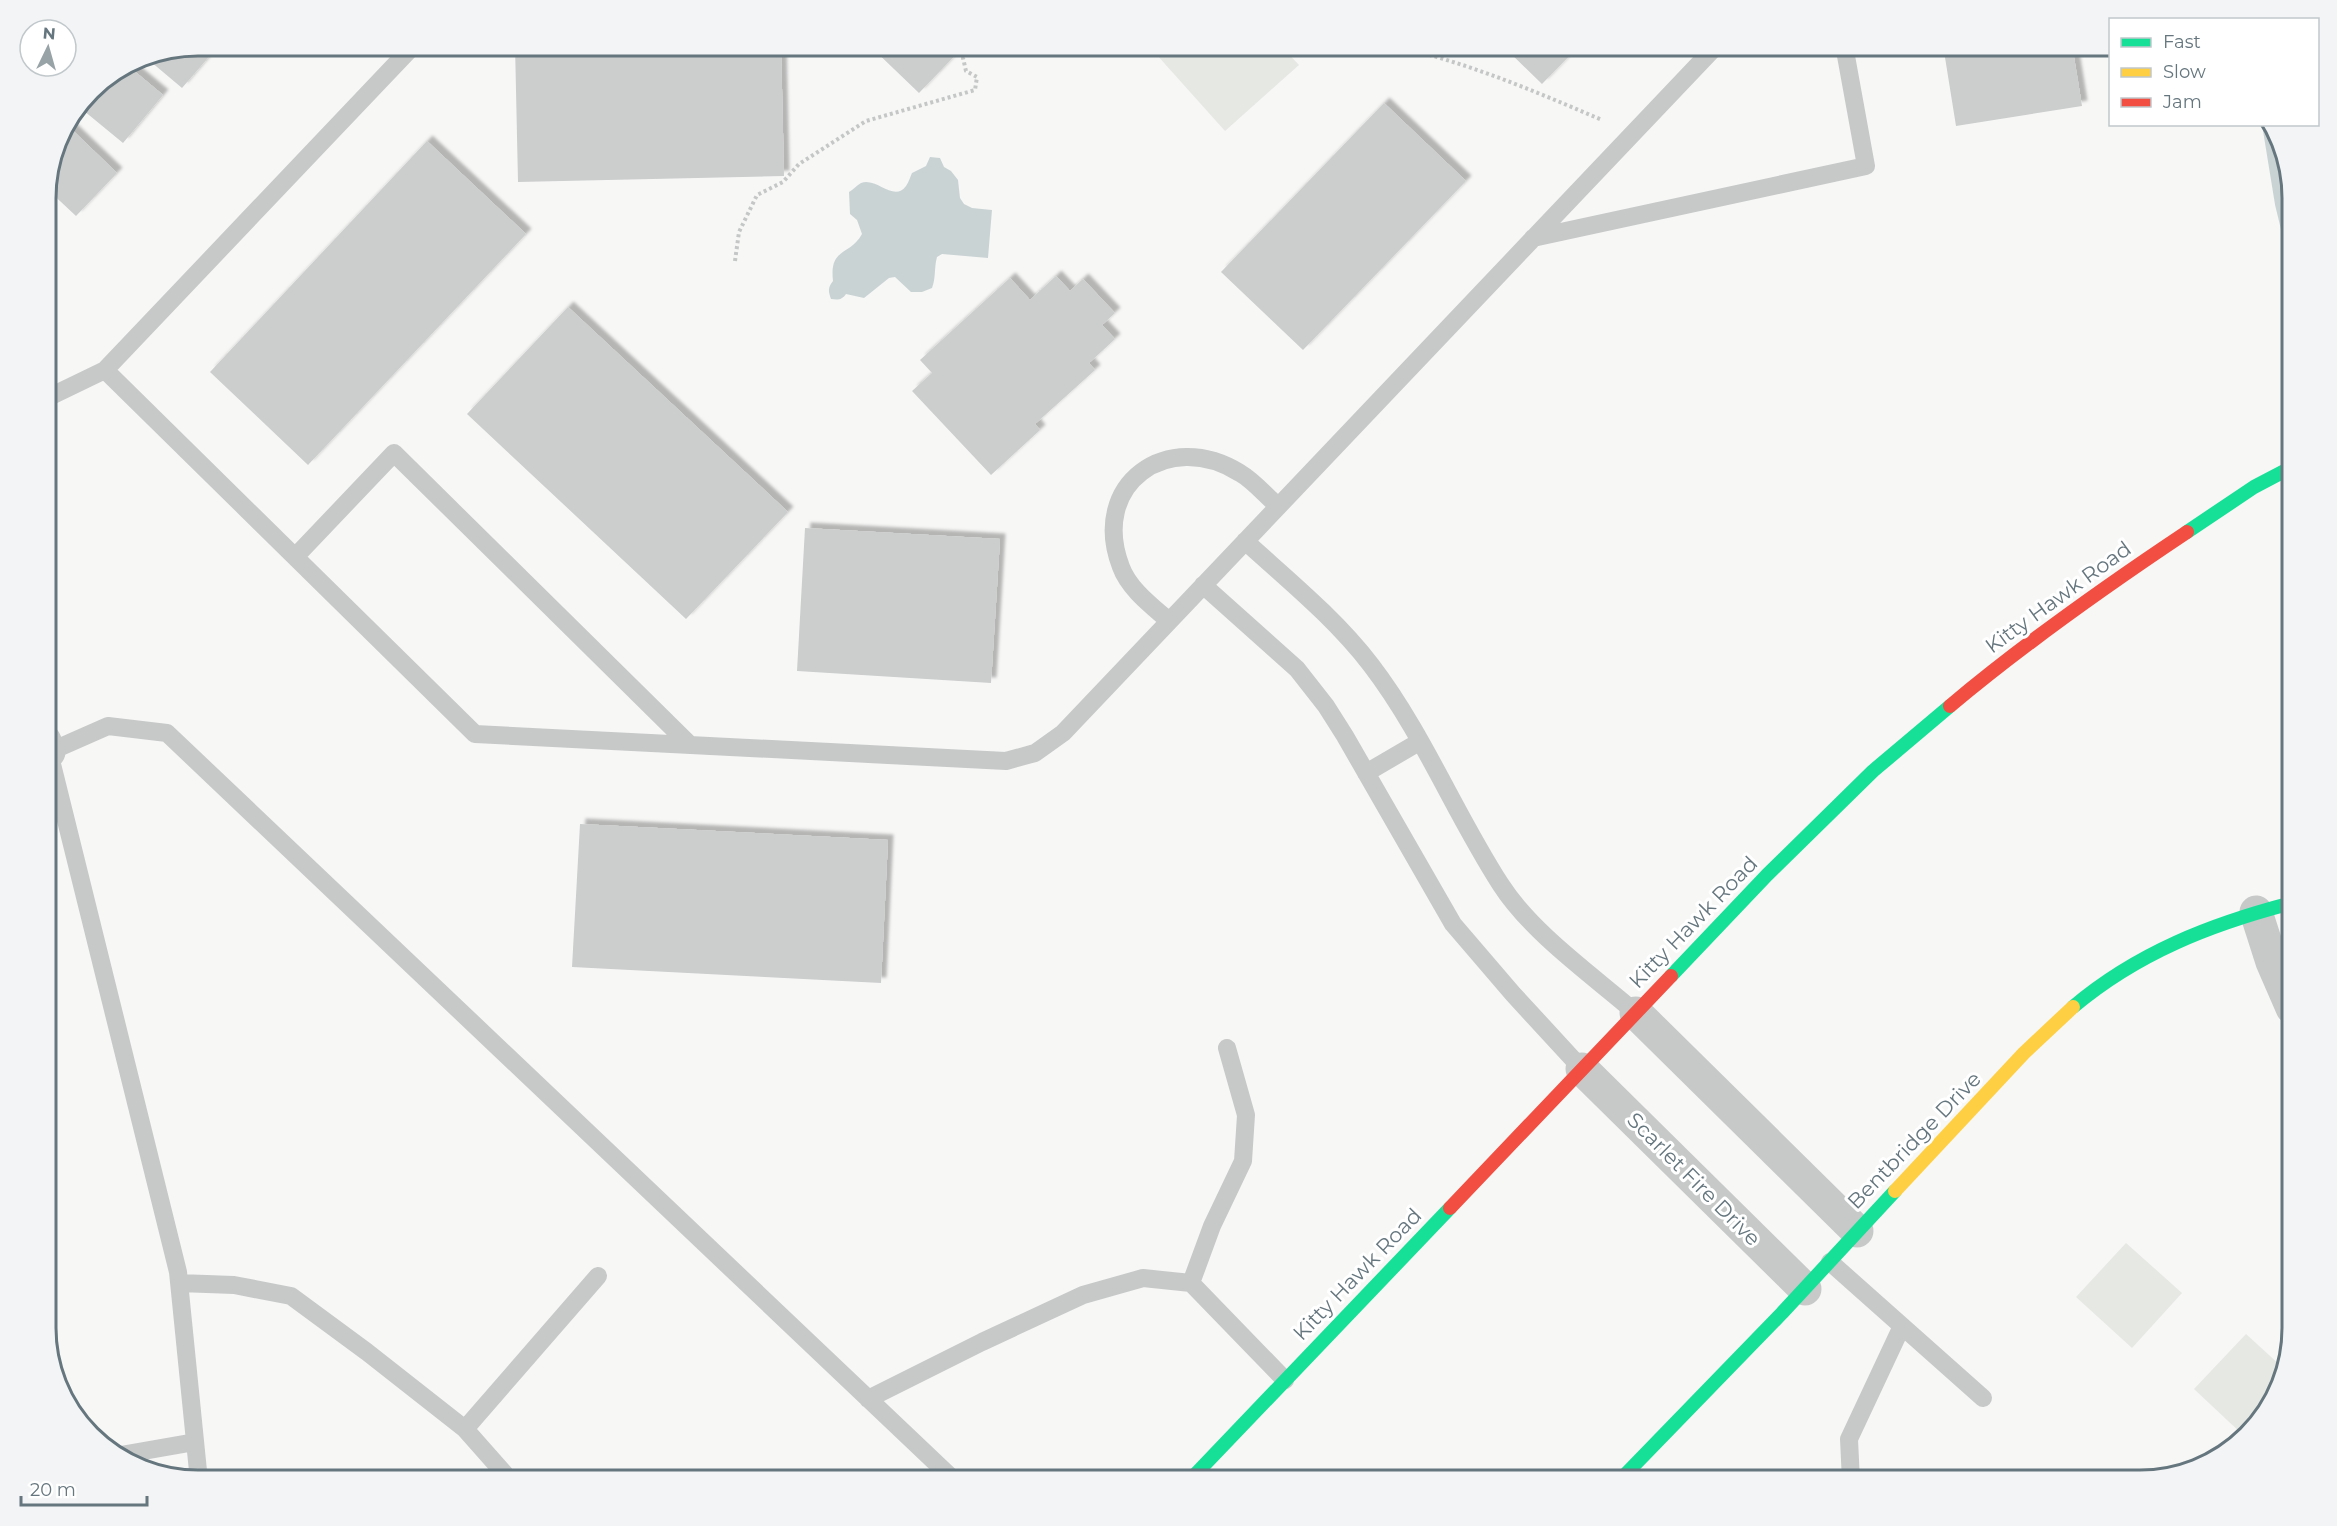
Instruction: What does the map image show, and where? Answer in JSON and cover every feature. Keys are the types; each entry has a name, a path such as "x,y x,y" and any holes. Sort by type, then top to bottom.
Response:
{"main road":[{"name":"Kitty Hawk Road","path":"1199,1470 1767,875 1872,771 1985,676 2115,580 2254,487 2282,472"},
{"name":"Bentbridge Drive","path":"1630,1470 1805,1289 2034,1045 2081,1001 2132,965 2191,933 2282,906"}],"street":[{"path":"2256,912 2282,986"},
{"path":"1636,1013 1857,1231"},
{"name":"Scarlet Fire Drive","path":"1582,1069 1805,1289"}],"lane":[{"path":"56,394 105,370 404,56"},
{"path":"105,370 475,734 1006,761 1035,753 1063,733 1706,56"},
{"path":"1533,238 1866,166 1846,56"},
{"path":"295,557 394,453 690,745"},
{"path":"1169,621 1141,596 1121,569 1112,535 1116,504 1133,478 1156,462 1185,456 1212,461 1240,473 1278,506"},
{"path":"1245,541 1346,635 1372,666 1419,742 1501,886 1528,919 1636,1013"},
{"path":"1203,585 1297,669 1326,706 1453,924 1582,1069"},
{"path":"56,744 108,726 167,733 943,1470"},
{"path":"1366,773 1419,742"},
{"path":"56,784 179,1283 198,1470"},
{"path":"1191,1283 1212,1226 1243,1161 1245,1115 1227,1048"},
{"path":"1830,1262 1983,1398"},
{"path":"465,1429 598,1276"},
{"path":"868,1399 1083,1295 1143,1278 1191,1283 1285,1380"},
{"path":"179,1283 234,1285 291,1296 465,1429 501,1470"},
{"path":"1851,1470 1850,1439 1902,1326"},
{"path":"130,1454 195,1442"}],"path":[{"path":"735,261 739,232 757,195 783,182 799,164 866,121 975,90 977,77 966,71 963,58 965,56"},
{"path":"1437,56 1526,87 1633,133"}],"shaded area":[{"path":"1158,56 1290,56 1299,65 1225,131"},
{"path":"930,157 940,158 944,167 951,171 958,180 960,198 964,204 972,208 992,210 988,258 942,254 937,257 932,288 922,292 911,292 895,277 889,278 864,298 846,294 840,299 831,299 829,289 833,281 834,262 862,234 857,220 850,214 849,192 861,183 867,182 891,191 901,191 912,173 926,166"},
{"path":"2126,1243 2182,1293 2132,1348 2076,1297"},
{"path":"2246,1334 2278,1363 2263,1400 2238,1430 2194,1389"}],"building":[{"path":"210,56 182,88 152,63 169,58"},
{"path":"515,56 781,56 784,176 518,182"},
{"path":"880,56 954,56 919,93"},
{"path":"1513,56 1569,56 1542,84"},
{"path":"1945,56 2074,56 2082,106 1956,126"},
{"path":"134,70 163,95 123,143 85,111 118,79"},
{"path":"1384,103 1466,181 1303,350 1221,272"},
{"path":"72,130 117,173 76,216 56,197 60,160"},
{"path":"427,141 526,234 308,465 210,372"},
{"path":"1056,276 1070,291 1083,279 1115,313 1102,325 1115,339 1089,363 1095,370 1035,424 1040,430 991,475 912,391 932,373 920,360 1010,278 1030,300"},
{"path":"568,307 788,512 686,619 467,414"},
{"path":"805,528 1000,539 991,683 797,671"},
{"path":"580,824 888,840 881,983 572,967"}],"waterway":[{"path":"2271,143 2282,208"}],"traffic: fast":[{"path":"2187,532 2254,487 2282,472"},
{"path":"1671,976 1767,875 1873,771 1950,706"},
{"path":"2073,1007 2097,988 2149,956 2204,931 2282,906"},
{"path":"1630,1470 1782,1313 1895,1191"},
{"path":"1200,1470 1450,1208"}],"traffic: slow":[{"path":"1895,1191 2024,1053 2073,1007"}],"traffic: jam":[{"path":"1950,706 2066,616 2187,532"},
{"path":"1450,1208 1671,976"}]}
